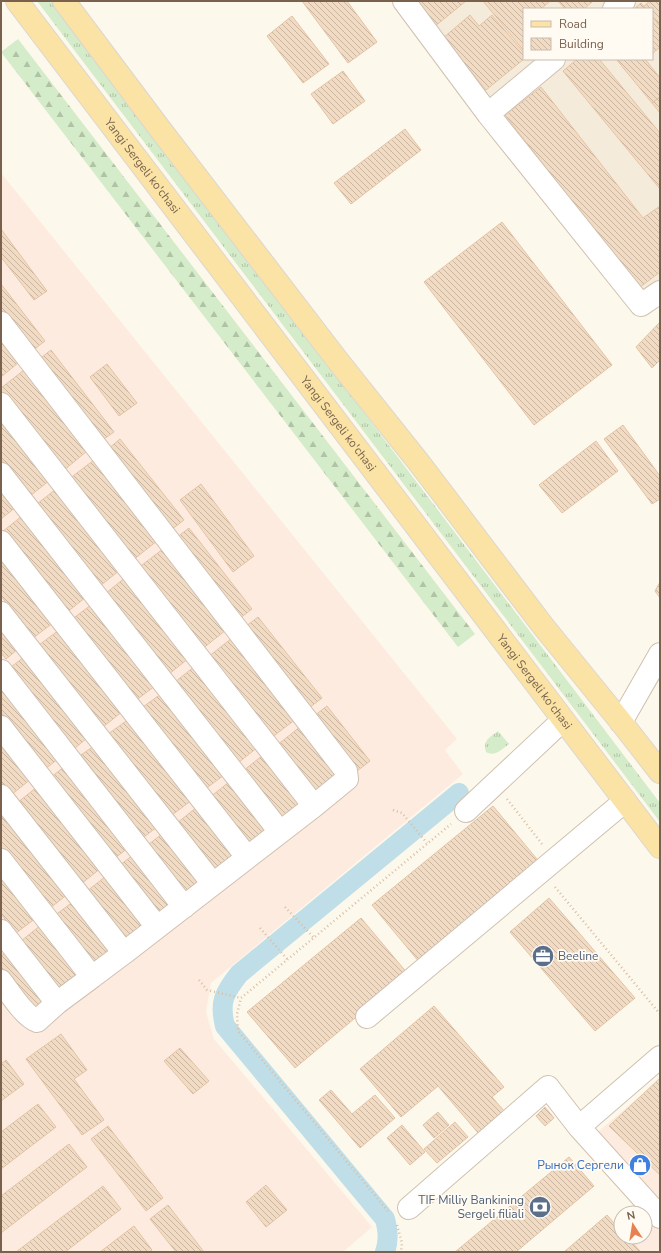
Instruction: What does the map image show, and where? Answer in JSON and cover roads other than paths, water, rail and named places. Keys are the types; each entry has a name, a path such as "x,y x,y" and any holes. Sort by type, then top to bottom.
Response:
{"main road":[{"name":"Yangi Sergeli ko'chasi","path":"17,1 660,847"},
{"path":"64,1 338,362 420,464 543,626 660,772"}],"street":[{"path":"404,1 488,114 641,305 660,292"},
{"path":"615,8 624,1"},
{"path":"488,114 553,60"},
{"path":"1,323 346,771 347,779 184,907 57,1003 37,1021 32,1019 22,1008 1,981"},
{"path":"1,404 314,806"},
{"path":"1,474 280,832"},
{"path":"1,542 247,857"},
{"path":"1,613 213,884"},
{"path":"621,722 660,654"},
{"path":"1,671 184,907"},
{"path":"466,811 563,720"},
{"path":"1,727 157,927"},
{"path":"1,796 124,953"},
{"path":"367,1017 625,801"},
{"path":"1,860 92,977"},
{"path":"1,931 57,1003"},
{"path":"579,1127 660,1057"},
{"path":"399,1215 548,1087 579,1127 660,1217"}],"waterway":[{"path":"385,1252 388,1236 385,1219 225,1026 223,1018 223,1004 226,992 239,974 459,793"}],"place":[{"name":"Beeline","path":"543,956"},
{"name":"Рынок Сергели","path":"640,1165"},
{"name":"TIF Milliy Bankining Sergeli filiali","path":"540,1207"}]}
